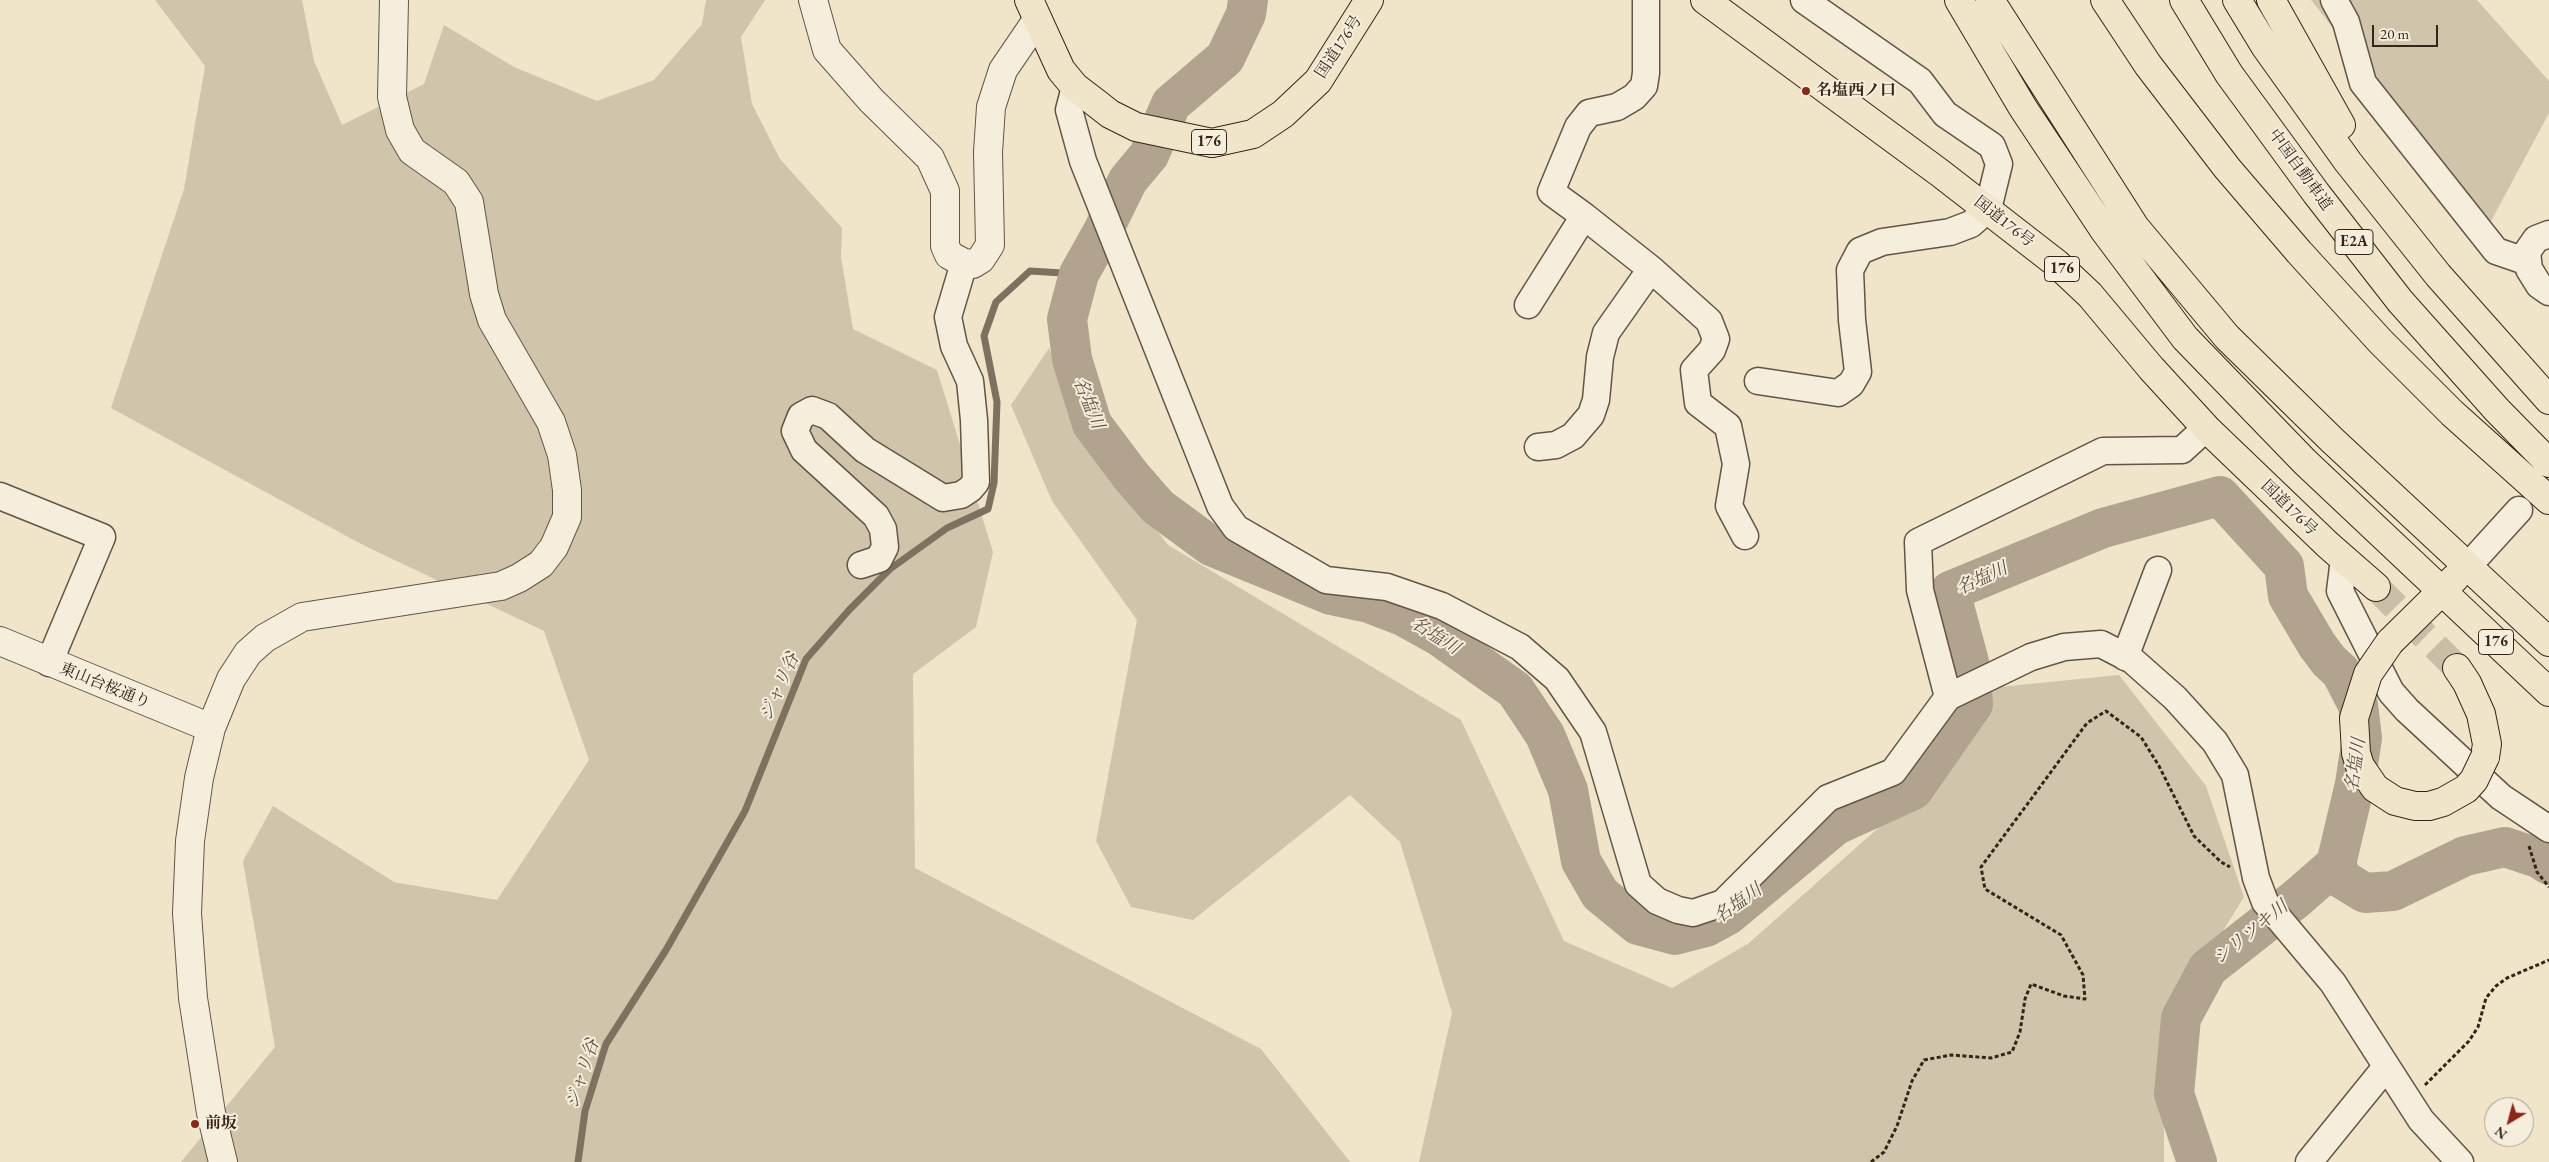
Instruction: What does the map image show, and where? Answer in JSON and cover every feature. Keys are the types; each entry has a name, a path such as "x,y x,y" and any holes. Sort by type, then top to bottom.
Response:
{"highway":[{"name":"国道176号","path":"1033,10 1061,70 1075,87 1110,114 1144,129 1212,142 1253,134 1283,114 1318,81 1369,0"},
{"name":"国道176号","path":"1705,0 1988,209 2056,263 2090,295 2151,368 2206,428 2376,587"},
{"name":"176","path":"1959,0 2023,108 2104,230 2185,338 2305,462 2549,692"},
{"name":"176","path":"1990,0 2135,228 2227,337 2332,440 2469,565 2549,642"},
{"path":"2105,0 2148,65 2227,168 2299,252 2380,341 2452,413 2549,500"},
{"name":"中国自動車道","path":"2184,0 2235,82 2316,193 2400,300 2497,410 2549,463"},
{"name":"E2A","path":"2237,0 2266,46 2348,162 2438,275 2549,400"},
{"path":"2271,0 2360,156 2438,275"},
{"path":"2457,668 2467,683 2481,714 2487,744 2485,758 2474,780 2466,789 2443,802 2429,806 2415,806 2396,801 2375,788 2360,766 2356,753 2354,718 2368,674 2390,642 2469,565"}],"street":[{"path":"223,1162 210,1113 193,998 187,913 190,841 199,778 211,728 231,679 248,653 264,638 302,618 500,586 541,564 554,547 568,517 567,490 562,455 552,422 492,320 484,294 469,202 456,182 412,151 400,130 392,97 394,0"},
{"path":"813,0 827,50 871,100 930,158 945,191 944,246 949,255 964,263 973,264 981,259 990,245 988,152 991,107 1003,70 1033,10"},
{"path":"1646,0 1646,73 1644,86 1634,97 1617,107 1589,113 1578,127 1550,192 1584,216 1651,269 1709,320 1716,339 1712,350 1694,370 1698,403 1728,426 1736,464 1729,506 1745,536"},
{"path":"1758,382 1838,393 1851,384 1858,372 1852,320 1850,270 1860,251 1882,242 1950,232 1971,224 1988,209 1999,164 1992,146 1945,114 1920,81 1804,0"},
{"path":"2334,0 2346,22 2363,83 2496,251 2528,262"},
{"path":"1075,87 1069,110 1083,161 1220,506 1236,528 1326,580 1387,587 1442,606 1520,648 1557,679 1593,732 1638,884 1657,901 1678,910 1693,913 1723,903 1828,798 1893,772 1948,696 2031,657 2064,647 2101,644 2125,657 2175,698 2215,742 2235,774 2256,878 2265,902 2333,983 2422,1120 2460,1162"},
{"path":"1528,304 1584,216"},
{"path":"2549,234 2536,239 2527,252 2528,262 2539,285 2549,292"},
{"path":"861,565 879,559 885,547 883,529 876,516 804,450 796,431 801,416 812,410 828,416 865,450 943,498 961,495 970,489 976,482 974,420 970,381 954,346 948,317 964,263"},
{"path":"1538,447 1556,445 1573,436 1591,415 1596,400 1600,357 1606,333 1651,269"},
{"path":"1948,696 1920,590 1918,542 2102,451 2182,450 2206,428"},
{"path":"0,496 102,537 48,663"},
{"path":"2469,565 2519,510"},
{"path":"2344,559 2340,591 2391,692 2407,710 2501,797 2549,829"},
{"path":"2125,657 2158,570"},
{"name":"東山台桜通り","path":"0,641 48,663 211,728"},
{"path":"2309,1162 2386,1067"}],"path":[{"path":"1871,1162 1884,1152 1897,1126 1912,1081 1924,1060 1951,1055 1991,1058 2012,1052 2020,1032 2025,999 2031,984 2064,996 2085,999 2083,975 2061,935 1986,888 1981,867 2087,723 2106,711 2141,737 2159,766 2194,836 2220,862 2256,878"},
{"path":"2529,845 2537,872 2549,887"},
{"path":"2408,1100 2452,1061 2469,1041 2478,1027 2486,998 2496,986 2507,978 2549,960"}],"shaded area":[{"path":"155,0 302,0 314,61 342,125 424,84 444,25 514,67 597,101 654,80 702,24 706,0 765,0 741,37 752,104 780,159 842,228 841,257 853,329 937,370 993,552 976,627 913,674 915,868 1261,1049 1350,1162 181,1162 275,1047 243,861 273,806 394,882 497,900 589,760 544,631 363,545 111,408 184,189 205,66"},
{"path":"2311,0 2477,0 2549,81 2549,113 2489,225"},
{"path":"1049,348 1098,452 1168,545 1461,720 1564,941 1672,988 1749,943 1922,789 1990,688 2119,675 2206,786 2244,897 2164,1026 2164,1162 1419,1162 1452,1013 1400,842 1350,795 1193,920 1131,907 1096,841 1137,620 1052,501 1011,405"}],"waterway":[{"name":"名塩川","path":"1248,0 1246,14 1225,58 1171,104 1149,155 1128,180 1079,274 1067,319 1072,359 1092,424 1131,476 1158,507 1211,546 1331,595 1369,603 1403,616 1439,636 1515,690 1545,735 1568,790 1581,861 1600,894 1638,925 1675,935 1706,927 1728,915 1836,825 1913,790 1973,704 1970,666 1950,591 2103,528 2220,496 2284,566 2288,596 2317,645 2329,661 2341,672 2358,705 2362,738 2355,784 2336,864 2342,879 2365,893 2393,891 2465,856 2505,847 2538,858 2549,865"},
{"name":"ジャリ谷","path":"578,1162 585,1111 606,1044 666,950 745,811 806,659 850,609 890,569 947,528 988,509 994,483 997,402 984,336 996,302 1030,271 1079,274"},
{"name":"シリツキ川","path":"2197,1162 2174,1094 2181,1018 2208,968 2296,899 2336,864"}],"tunnel":[{"path":"2376,587 2457,668"}],"place":[{"name":"名塩西ノ口","path":"1806,91"},
{"name":"前坂","path":"195,1124"}]}
